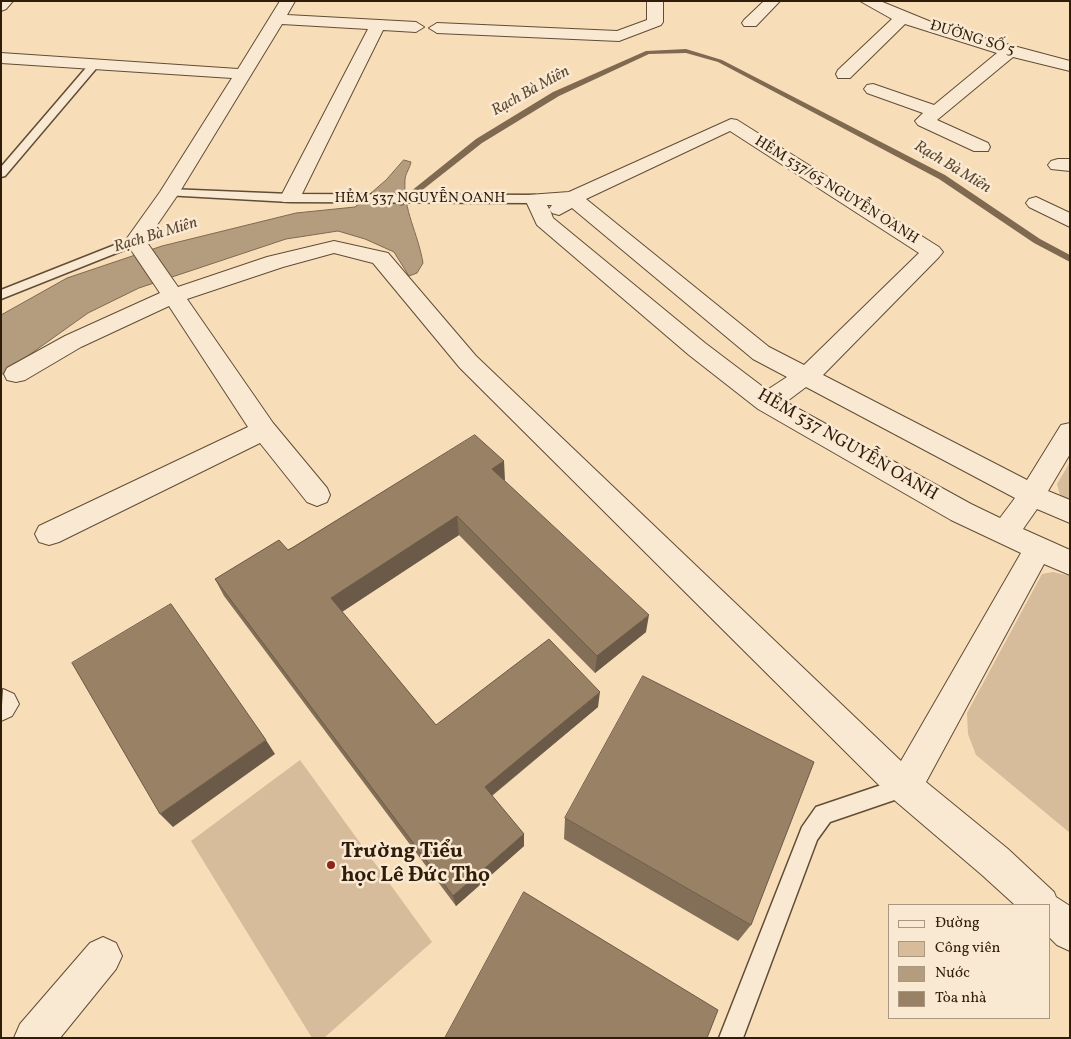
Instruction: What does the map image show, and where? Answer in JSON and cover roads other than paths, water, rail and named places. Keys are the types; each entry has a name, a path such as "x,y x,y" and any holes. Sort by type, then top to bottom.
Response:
{"street":[{"path":"1,6 6,1"},
{"path":"288,1 138,246 264,430 317,495"},
{"path":"437,28 619,36 655,22 655,1"},
{"path":"750,23 773,1"},
{"name":"ĐƯỜNG SỐ 5","path":"855,1 874,3 902,18 1010,51 1070,66"},
{"path":"844,74 902,18"},
{"path":"277,19 416,26"},
{"path":"298,198 378,24"},
{"path":"981,147 924,121 1010,51"},
{"path":"1,58 243,74"},
{"path":"873,89 936,112"},
{"name":"HẺM 537/65 NGUYỄN OANH","path":"572,198 730,124 932,252 819,366 767,403"},
{"path":"572,198 760,353 1032,496 1070,512"},
{"name":"HẺM 537 NGUYỄN OANH","path":"572,198 540,210 697,349 767,403 961,512 1070,563"},
{"path":"1036,203 1070,221"},
{"path":"16,374 64,345 169,292 334,247 380,258 468,362 906,787 995,862 1040,904"},
{"path":"49,534 264,430"},
{"path":"1005,533 1032,496 1070,432"},
{"path":"906,787 1038,548"},
{"path":"1051,914 1070,932"},
{"path":"34,1038 103,956"}],"lane":[{"path":"1,174 95,64"},
{"name":"HẺM 537 NGUYỄN OANH","path":"169,193 298,198 447,200 540,210"},
{"path":"1,294 138,246"},
{"path":"731,1038 809,834 823,814 906,787"}],"water":[{"path":"404,160 411,162 405,178 406,201 423,263 417,273 409,276 394,252 365,239 338,231 286,239 139,288 88,313 1,375 1,315 67,278 162,246 296,213 355,207 386,180"}],"waterway":[{"name":"Rạch Bà Miên","path":"399,204 479,141 556,94 648,52 686,51 720,61 942,177 1037,241 1070,259"}],"place":[{"name":"Trường Tiểu học Lê Đức Thọ","path":"331,865"}]}
